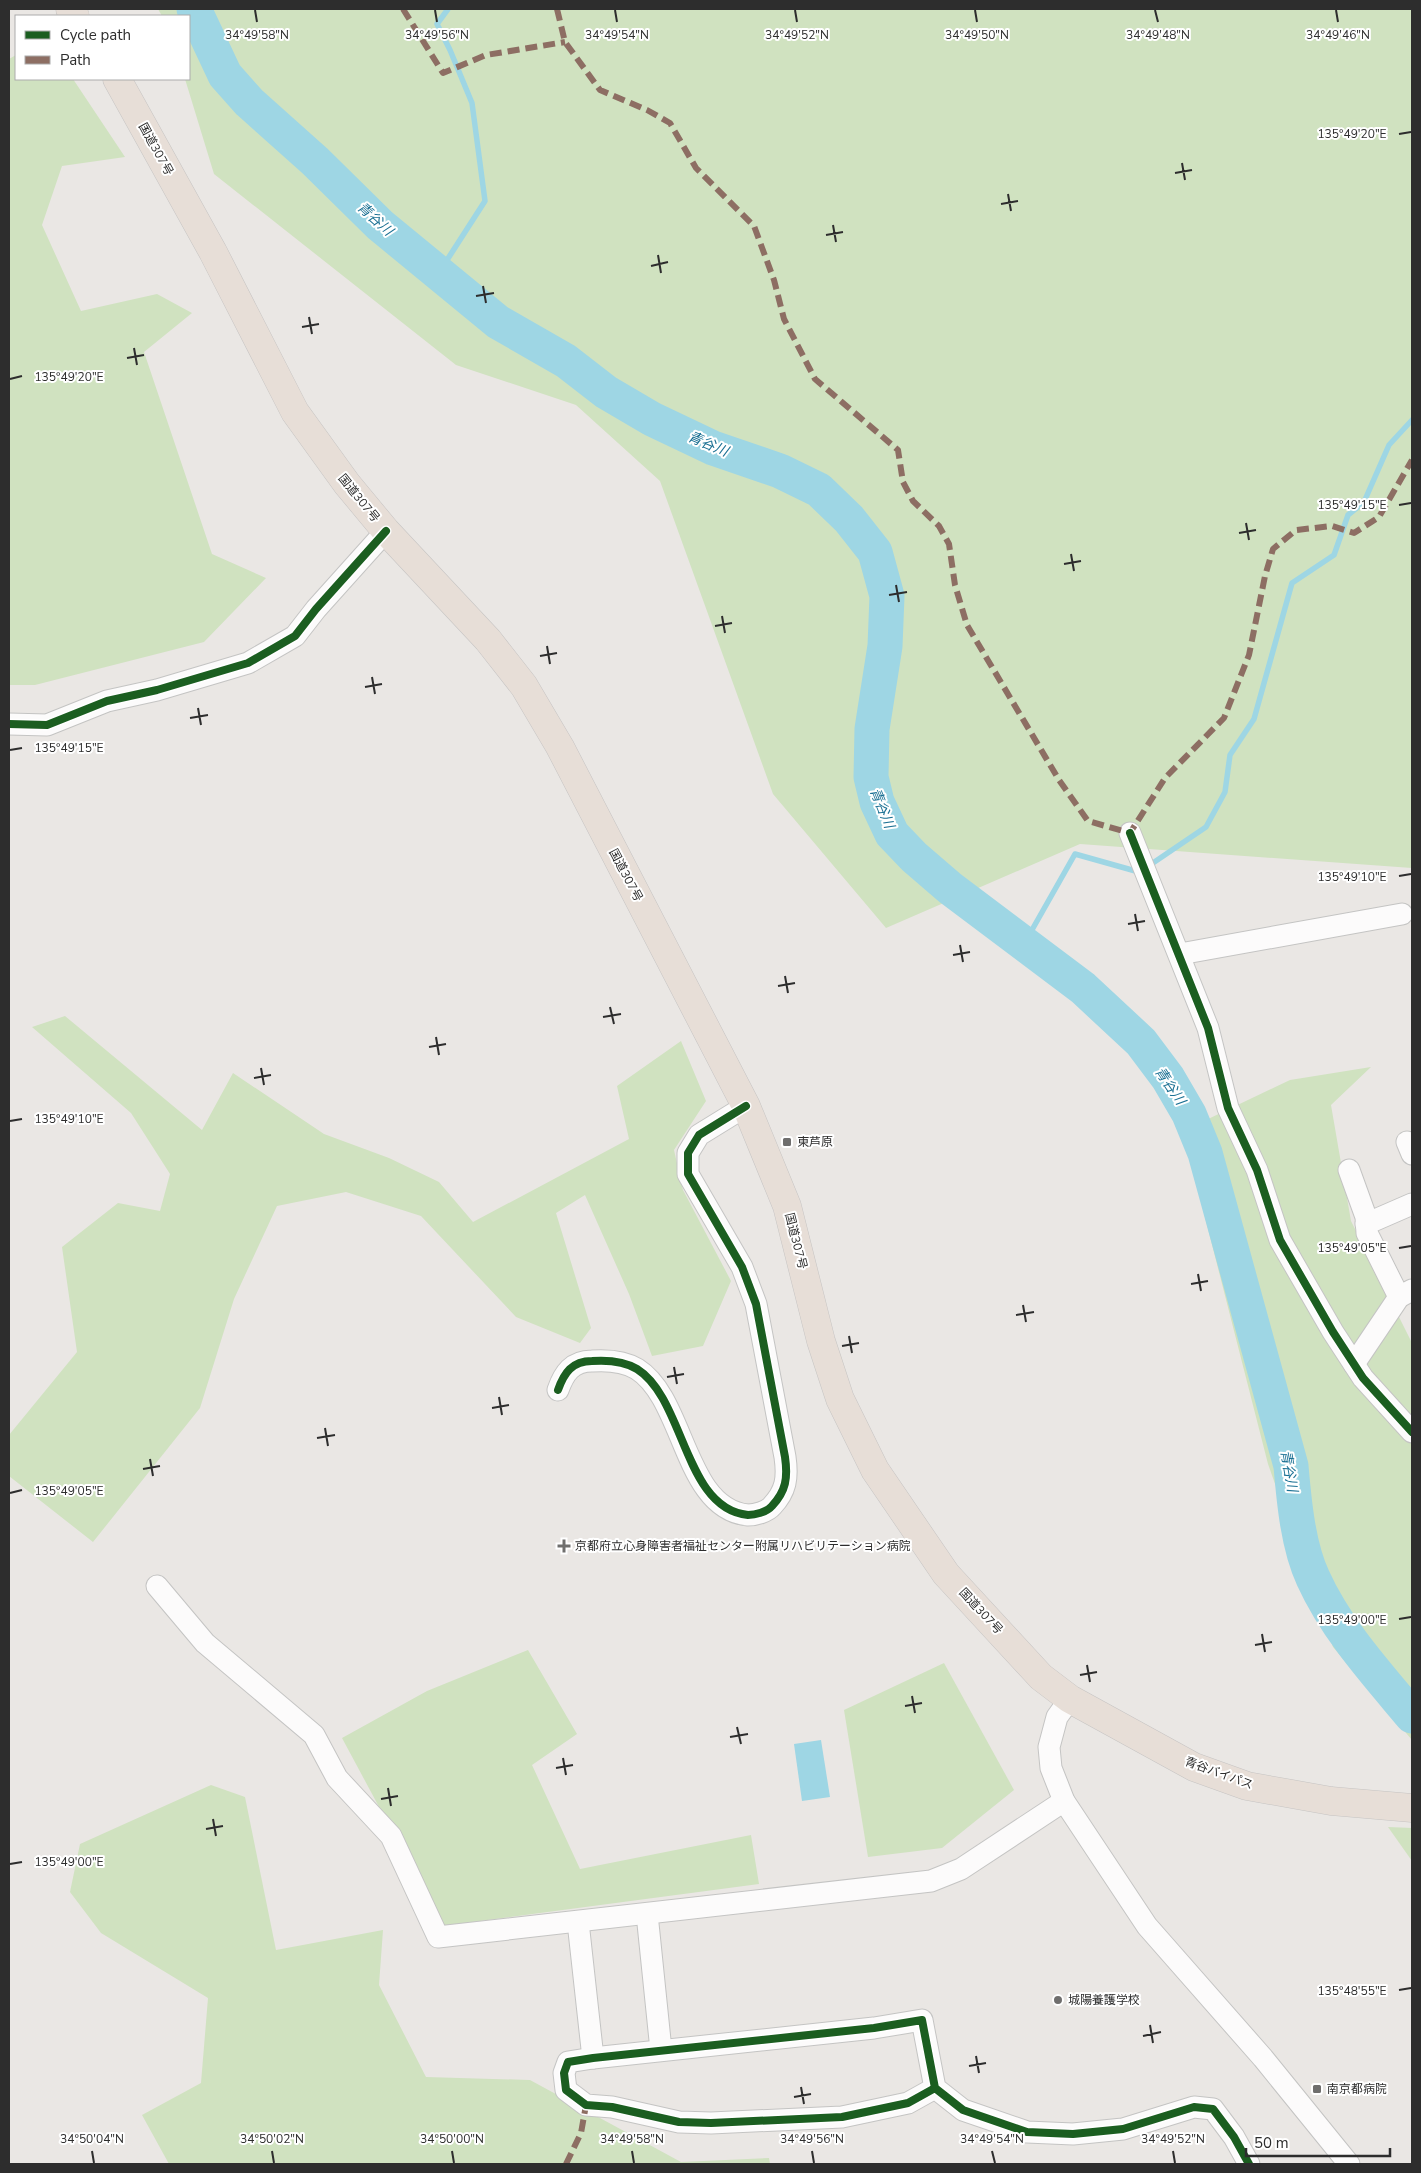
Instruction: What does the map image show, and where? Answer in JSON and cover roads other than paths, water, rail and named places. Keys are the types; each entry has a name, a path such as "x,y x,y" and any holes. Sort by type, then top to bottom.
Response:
{"highway":[{"name":"国道307号","path":"118,80 213,252 295,412 346,484 488,640 524,686 560,748 746,1106 788,1206 821,1341 840,1399 875,1470 946,1574 1041,1677 1070,1699"},
{"name":"青谷バイパス","path":"1070,1699 1194,1767 1247,1786 1331,1800 1410,1808"}],"street":[{"path":"9,724 47,725 107,701 157,690 248,662 295,636 316,609 386,530"},
{"path":"1130,833 1208,1028 1228,1108 1257,1170 1280,1240 1333,1332 1363,1378 1412,1432"},
{"path":"1180,954 1402,914"},
{"path":"558,1390 563,1375 574,1365 581,1363 613,1361 637,1369 659,1393 712,1499 735,1514 752,1515 770,1509 781,1496 788,1478 756,1304 742,1267 688,1174 688,1153 699,1135 746,1106"},
{"path":"1349,1170 1366,1224 1367,1233 1406,1294 1354,1364"},
{"path":"1366,1224 1412,1204"},
{"path":"157,1586 205,1643 314,1735 337,1778 391,1836 438,1936 578,1922 931,1881 961,1869 1064,1801"},
{"path":"1070,1699 1057,1717 1049,1747 1051,1768 1064,1801 1146,1926 1263,2058 1349,2164"},
{"path":"647,1914 661,2050"},
{"path":"578,1922 593,2058"},
{"path":"935,2088 908,2103 842,2117 710,2123 678,2122 612,2107 586,2105 566,2090 564,2073 568,2062 593,2058 874,2028 922,2020 935,2088 963,2110 1027,2132 1073,2134 1123,2129 1194,2107 1213,2109 1234,2137 1249,2164"}],"water":[{"path":"821,1740 830,1797 802,1801 794,1744"}],"waterway":[{"name":"青谷川","path":"194,9 225,75 249,102 315,161 380,225 498,322 566,361 606,392 652,419 713,448 780,471 819,490 849,519 875,552 887,596 885,646 872,729 871,777 877,802 892,834 914,857 950,888 1083,988 1141,1042 1168,1078 1189,1114 1205,1153 1291,1466 1300,1538 1308,1565 1322,1597 1345,1633 1412,1716"},
{"path":"438,274 485,201 472,103 437,24 448,9"},
{"path":"1147,867 1206,827 1225,792 1230,755 1254,719 1292,583 1334,555 1348,515 1364,502 1389,445 1412,420"},
{"path":"1024,944 1075,854 1139,872"}],"place":[{"name":"東芦原","path":"787,1142"},
{"name":"京都府立心身障害者福祉センター附属リハビリテーション病院","path":"564,1546"},
{"name":"城陽養護学校","path":"1058,2000"},
{"name":"南京都病院","path":"1317,2089"}]}
